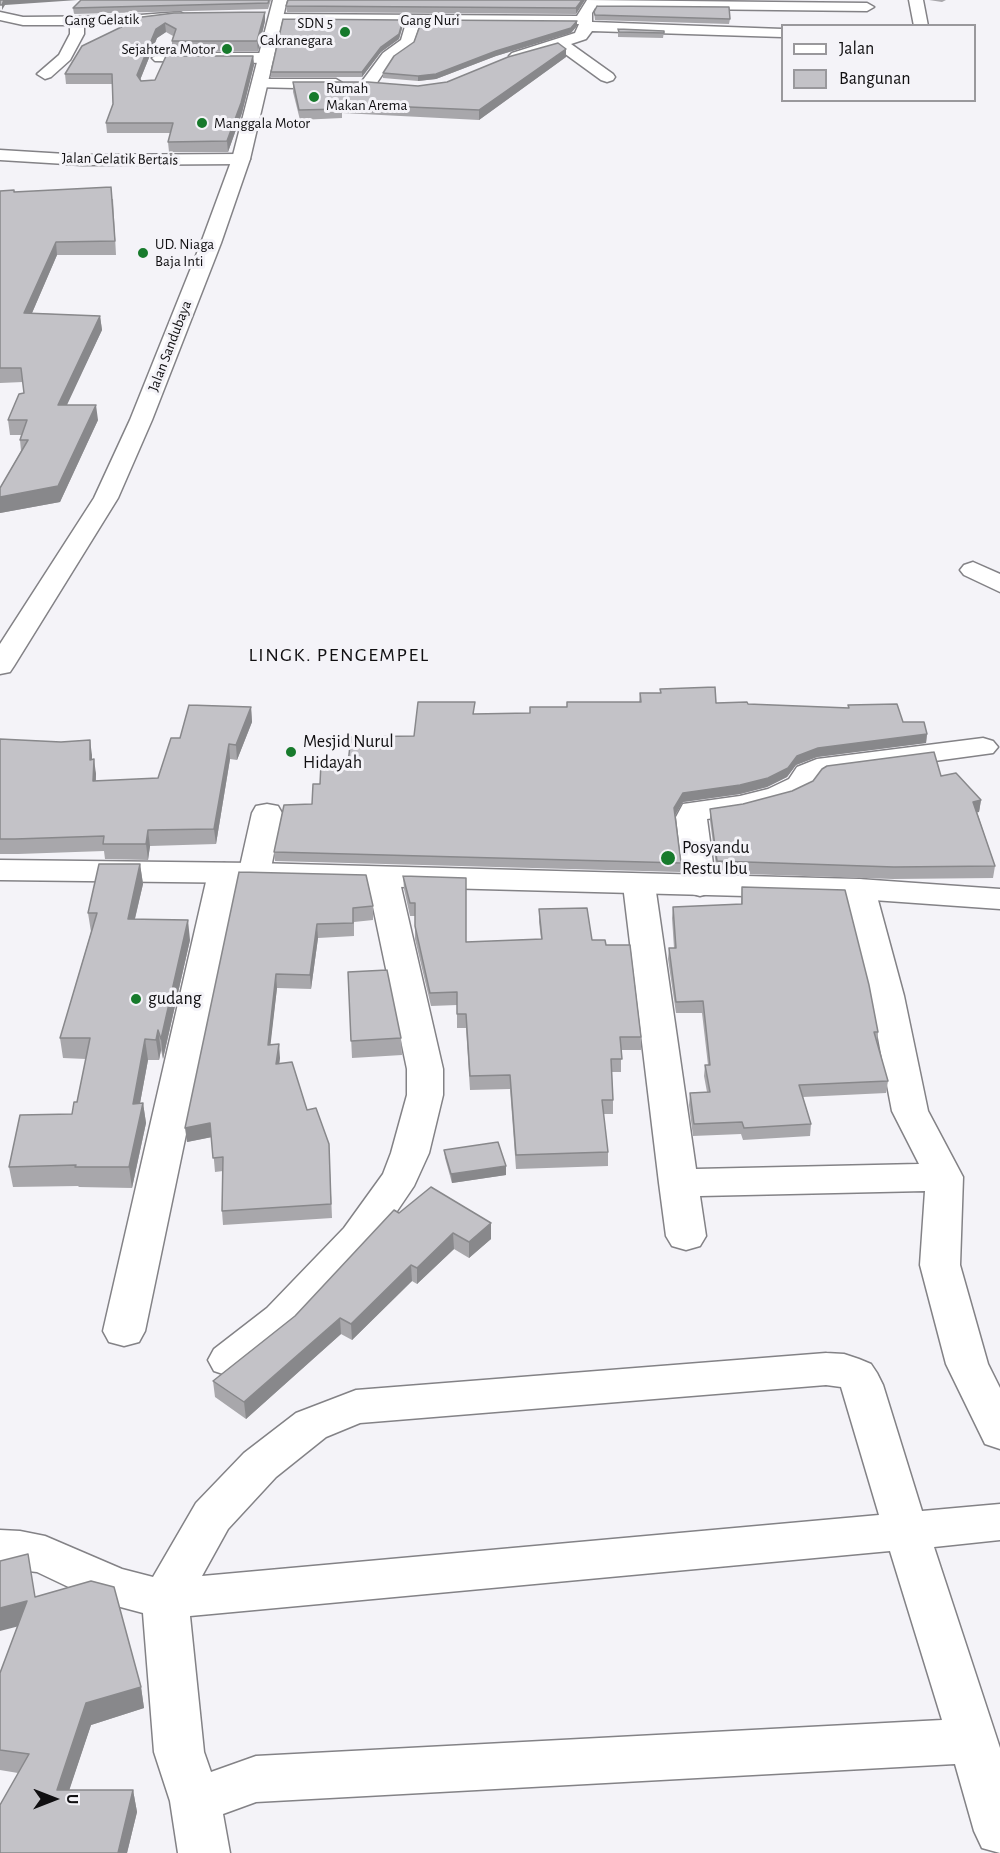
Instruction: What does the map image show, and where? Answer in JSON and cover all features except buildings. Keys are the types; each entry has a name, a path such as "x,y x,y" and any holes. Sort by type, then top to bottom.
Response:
{"main road":[{"path":"916,0 921,24"},
{"path":"152,77 171,27 168,1"},
{"path":"368,84 388,56 408,42 410,1"},
{"path":"502,61 581,36 585,13 594,2 867,7"},
{"name":"Gang Nuri","path":"272,12 409,20 585,23 781,33"},
{"name":"Jalan Sandubaya","path":"0,666 106,498 166,361 241,159 266,58 272,12"},
{"name":"Gang Gelatik","path":"0,16 21,21 138,20 171,27 193,15"},
{"path":"45,74 65,57 76,34 77,21"},
{"path":"560,43 607,77"},
{"path":"159,58 266,58"},
{"path":"260,84 384,85"},
{"name":"Jalan Gelatik Bertais","path":"0,155 82,160 241,159"},
{"path":"973,570 1000,584"},
{"path":"700,886 691,817 694,811 742,805 779,795 800,785 808,773 817,768 972,748"},
{"path":"124,1331 239,873 267,813"},
{"path":"0,870 239,873 859,890 1000,899"},
{"path":"229,1360 281,1319 358,1238 401,1177 410,1153 425,1095 425,1069 382,878"},
{"path":"639,885 686,1236"},
{"path":"859,890 887,996 910,1112 944,1177 940,1265 967,1365 1000,1432"},
{"path":"678,1183 944,1177"},
{"path":"204,1853 195,1801 179,1752 165,1599 212,1516 260,1465 311,1425 356,1407 826,1369 844,1370 856,1375 862,1385 1000,1831"},
{"path":"0,1549 45,1555 114,1587 165,1599 1000,1522"},
{"path":"195,1801 256,1779 973,1741"}],"place":[{"name":"SDN 5 Cakranegara","path":"345,32"},
{"name":"Sejahtera Motor","path":"227,49"},
{"name":"Rumah Makan Arema","path":"314,97"},
{"name":"Manggala Motor","path":"202,123"},
{"name":"UD. Niaga Baja Inti","path":"143,253"},
{"name":"Mesjid Nurul Hidayah","path":"291,752"},
{"name":"Posyandu Restu Ibu","path":"668,858"},
{"name":"gudang","path":"136,999"}],"district":[{"name":"LINGK. PENGEMPEL","path":"339,655"}]}
